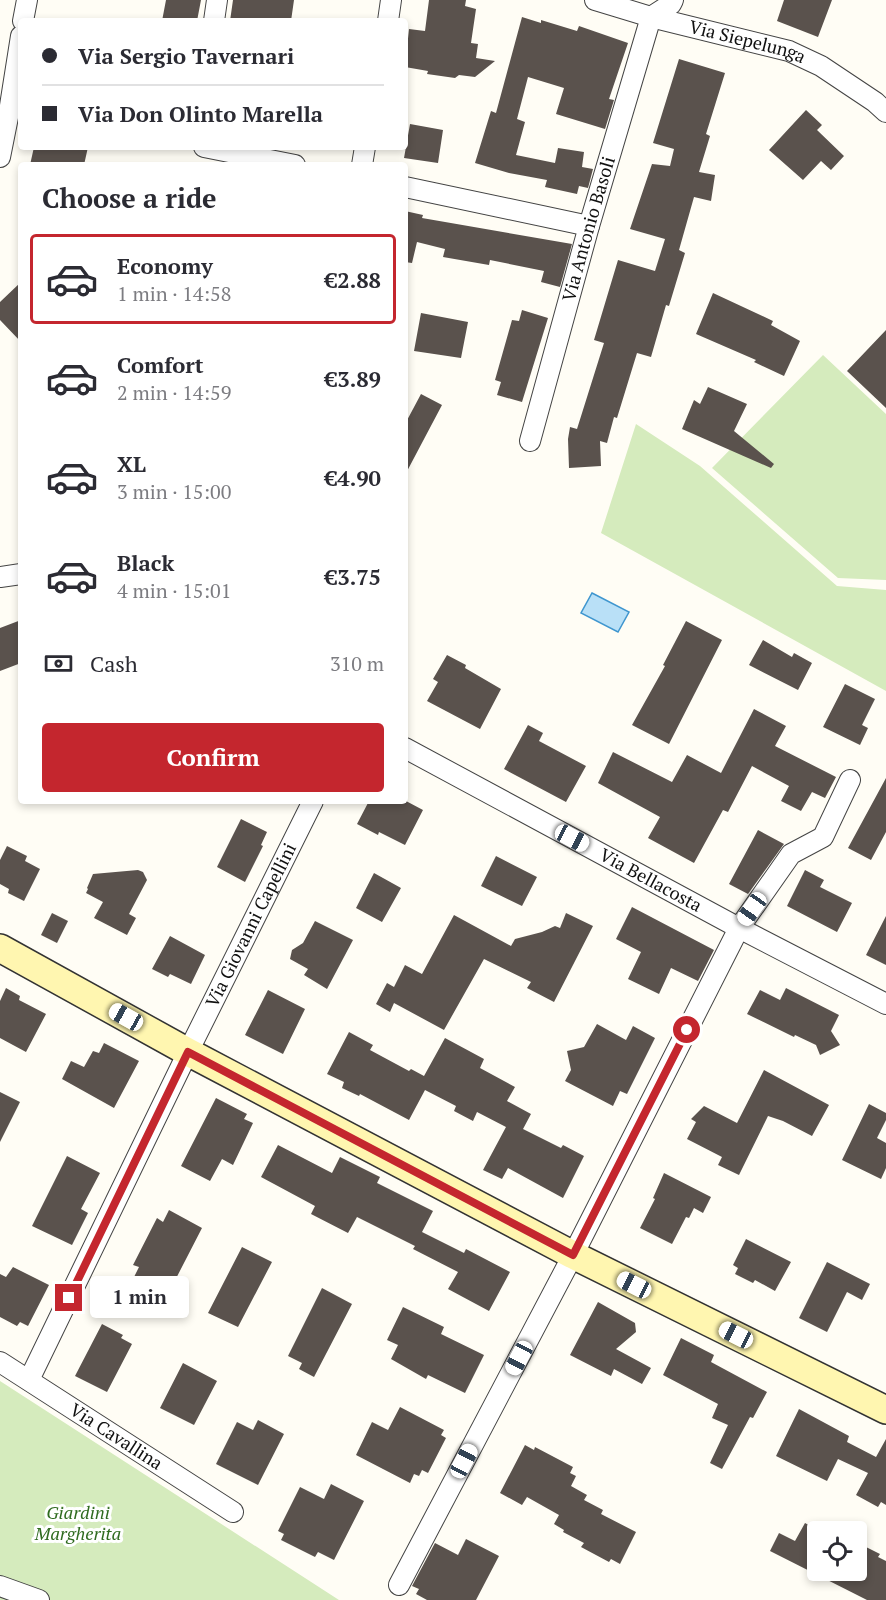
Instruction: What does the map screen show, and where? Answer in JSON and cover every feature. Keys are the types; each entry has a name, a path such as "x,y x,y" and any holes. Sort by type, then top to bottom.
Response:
{"street":[{"path":"24,18 27,0"},
{"path":"215,18 218,0"},
{"path":"388,18 391,0"},
{"name":"Via Siepelunga","path":"595,0 651,17 789,51 820,66 886,112"},
{"path":"651,17 666,8 673,0"},
{"name":"Via Antonio Basoli","path":"530,441 589,226 651,17"},
{"path":"0,157 10,112 18,57"},
{"path":"219,150 280,162"},
{"path":"408,188 589,226"},
{"path":"0,577 18,574"},
{"name":"Via Bellacosta","path":"408,750 739,928 886,1004"},
{"path":"399,1585 573,1255 739,928 791,854 823,837 850,780"},
{"name":"Via Giovanni Capellini","path":"29,1380 312,804"},
{"path":"0,948 188,1052 573,1255 886,1410"},
{"name":"Via Cavallina","path":"0,1362 233,1512"},
{"path":"0,1586 39,1600"}],"green space":[{"path":"823,355 886,414 886,580 838,578 712,468"},
{"path":"636,424 700,466 837,586 886,590 886,691 601,533"},
{"name":"Giardini Margherita","path":"0,1381 339,1600 0,1600"}],"water":[{"path":"592,593 629,612 618,632 581,613"}],"building":[{"path":"166,0 201,0 198,18 163,18"},
{"path":"233,0 294,0 291,18 230,18"},
{"path":"429,0 466,0 465,6 476,9 471,43 478,44 476,58 495,61 475,77 459,75 455,78 427,74 428,71 408,68 409,29 425,31"},
{"path":"784,0 832,0 818,37 777,21"},
{"path":"522,17 577,31 579,26 628,43 609,99 614,100 605,129 556,114 564,88 528,77 517,119 525,122 516,155 555,163 558,148 584,152 582,167 593,169 588,188 579,186 577,194 545,187 547,180 509,173 475,163 491,111 496,113"},
{"path":"679,59 725,73 706,134 710,136 699,172 715,175 711,201 694,197 679,250 685,253 669,306 666,305 651,357 637,353 607,443 600,441 601,466 569,468 570,427 577,429 604,343 594,340 618,260 655,271 665,239 630,229 652,164 670,166 674,149 653,143"},
{"path":"806,110 822,125 817,130 844,156 831,170 821,161 803,180 769,150"},
{"path":"410,124 443,130 438,163 404,158 405,150 408,150"},
{"path":"33,150 87,150 85,162 31,162"},
{"path":"408,212 423,215 422,218 572,244 560,287 541,282 544,271 490,260 489,265 443,257 445,249 417,242 412,263 408,262"},
{"path":"18,285 18,339 0,320 0,302"},
{"path":"713,293 773,321 771,325 800,341 784,376 754,362 756,360 696,334"},
{"path":"522,310 548,318 522,402 497,395 501,382 495,380 512,320 519,321"},
{"path":"421,313 468,322 461,358 414,351"},
{"path":"886,330 886,408 847,371"},
{"path":"708,387 747,404 734,431 774,464 771,468 682,429 694,400 700,404"},
{"path":"421,394 442,405 408,469 408,418"},
{"path":"18,621 18,664 0,671 0,628"},
{"path":"686,621 722,640 669,744 632,725 665,666 663,665"},
{"path":"763,640 792,657 794,653 812,663 798,690 749,665"},
{"path":"447,655 501,689 480,729 427,701 438,682 433,679"},
{"path":"845,684 875,699 862,725 868,728 860,745 823,727"},
{"path":"754,709 786,726 775,746 836,777 825,798 812,792 801,811 781,801 789,786 752,766 728,812 723,810 694,863 648,838 660,817 598,783 613,752 672,782 687,755 721,773"},
{"path":"528,725 543,733 539,741 586,766 566,802 504,769"},
{"path":"886,778 886,832 871,860 848,848"},
{"path":"408,802 423,810 405,845 357,824 367,804 408,804"},
{"path":"241,819 267,832 261,845 263,846 245,882 217,867"},
{"path":"758,830 784,844 748,894 729,884"},
{"path":"7,846 27,856 25,861 40,869 24,901 8,893 9,889 0,884 0,860"},
{"path":"496,856 537,877 522,906 481,886"},
{"path":"138,870 143,872 147,880 129,914 136,918 127,935 94,918 103,902 86,893 93,874"},
{"path":"805,870 824,880 820,887 852,903 837,932 787,906"},
{"path":"374,873 401,888 382,922 356,908"},
{"path":"632,907 714,950 698,981 671,968 659,994 628,979 641,952 616,939"},
{"path":"52,913 68,921 57,943 41,935"},
{"path":"566,913 593,926 554,1002 527,988 531,982 484,959 444,1030 394,1003 390,1012 376,1004 387,983 394,987 405,965 422,974 454,915 511,946 515,939 555,926 560,928"},
{"path":"886,916 886,965 866,955"},
{"path":"315,921 353,940 327,989 304,975 308,969 290,959 292,950 303,943"},
{"path":"170,936 205,955 191,984 152,969"},
{"path":"6,988 20,996 19,1000 46,1014 26,1052 0,1038 0,1001"},
{"path":"786,988 839,1015 831,1031 840,1045 820,1055 816,1045 747,1014 760,990 780,1000"},
{"path":"268,990 305,1009 283,1054 245,1035"},
{"path":"597,1024 626,1040 633,1026 655,1038 627,1094 620,1091 613,1106 565,1081 571,1070 567,1051 584,1047"},
{"path":"349,1032 373,1045 370,1050 409,1071 411,1069 424,1076 445,1038 484,1059 480,1068 515,1087 507,1101 531,1114 523,1129 561,1148 563,1145 584,1156 563,1198 508,1168 502,1179 483,1170 506,1127 477,1112 473,1121 454,1111 456,1106 425,1090 409,1120 360,1094 359,1096 342,1088 344,1082 327,1074"},
{"path":"104,1043 139,1061 114,1108 62,1079 71,1061 84,1067 93,1051 99,1053"},
{"path":"764,1070 829,1105 812,1136 768,1116 739,1175 718,1165 722,1157 687,1139 696,1122 691,1119 704,1106 737,1123"},
{"path":"0,1092 20,1102 0,1142"},
{"path":"216,1098 247,1114 244,1119 253,1123 233,1165 222,1159 210,1181 181,1166"},
{"path":"869,1104 886,1113 886,1120 877,1138 886,1143 886,1168 881,1179 842,1160"},
{"path":"278,1145 332,1173 340,1157 380,1177 377,1183 433,1211 422,1232 464,1253 466,1249 510,1272 489,1311 448,1289 458,1272 413,1249 415,1246 357,1217 348,1233 311,1214 315,1206 261,1177"},
{"path":"67,1156 100,1173 81,1209 88,1213 72,1245 32,1226"},
{"path":"664,1173 711,1197 703,1213 694,1208 689,1218 686,1217 672,1244 640,1228 655,1199 653,1198"},
{"path":"169,1210 202,1228 167,1296 133,1279 139,1267 133,1265 157,1218 163,1222"},
{"path":"746,1239 791,1262 775,1291 755,1280 753,1283 735,1274 738,1268 733,1265"},
{"path":"242,1247 272,1262 238,1327 208,1313"},
{"path":"827,1262 870,1284 862,1300 847,1292 827,1332 799,1318"},
{"path":"13,1267 49,1285 28,1326 20,1322 17,1326 0,1317 0,1274 6,1277"},
{"path":"322,1288 352,1304 314,1377 299,1369 302,1363 288,1356"},
{"path":"598,1302 635,1323 636,1332 616,1349 651,1368 642,1384 614,1369 611,1376 570,1355"},
{"path":"403,1307 444,1327 441,1334 484,1355 465,1393 428,1375 426,1379 391,1359 398,1345 387,1340"},
{"path":"102,1324 123,1335 121,1338 132,1344 107,1392 75,1376"},
{"path":"681,1338 714,1355 711,1362 767,1392 753,1418 750,1417 722,1469 710,1463 728,1425 712,1418 718,1404 663,1375"},
{"path":"183,1363 217,1381 194,1425 160,1408"},
{"path":"400,1407 444,1430 441,1435 446,1438 428,1473 422,1470 419,1476 414,1474 410,1483 356,1455 372,1422 388,1430"},
{"path":"799,1409 849,1436 847,1442 876,1457 886,1439 886,1505 881,1502 878,1507 856,1495 868,1473 838,1459 827,1481 776,1456"},
{"path":"258,1420 284,1434 258,1485 216,1464 237,1422 253,1430"},
{"path":"525,1445 534,1450 535,1447 573,1467 570,1473 576,1476 571,1486 587,1495 584,1500 603,1510 601,1514 636,1532 620,1564 611,1559 609,1562 581,1547 584,1543 563,1532 564,1530 554,1524 559,1515 527,1497 522,1505 500,1493"},
{"path":"331,1484 364,1501 334,1560 318,1552 315,1557 281,1540 284,1534 278,1531 300,1487 324,1499"},
{"path":"805,1523 807,1524 807,1570 770,1551 779,1533 795,1541"},
{"path":"466,1539 499,1556 476,1600 427,1600 416,1594 419,1589 412,1586 435,1543 458,1555"},
{"path":"867,1548 880,1554 878,1557 886,1561 886,1600 867,1600 829,1581 867,1581"}],"route":[{"path":"69,1298 188,1052 573,1255 687,1030"}]}
